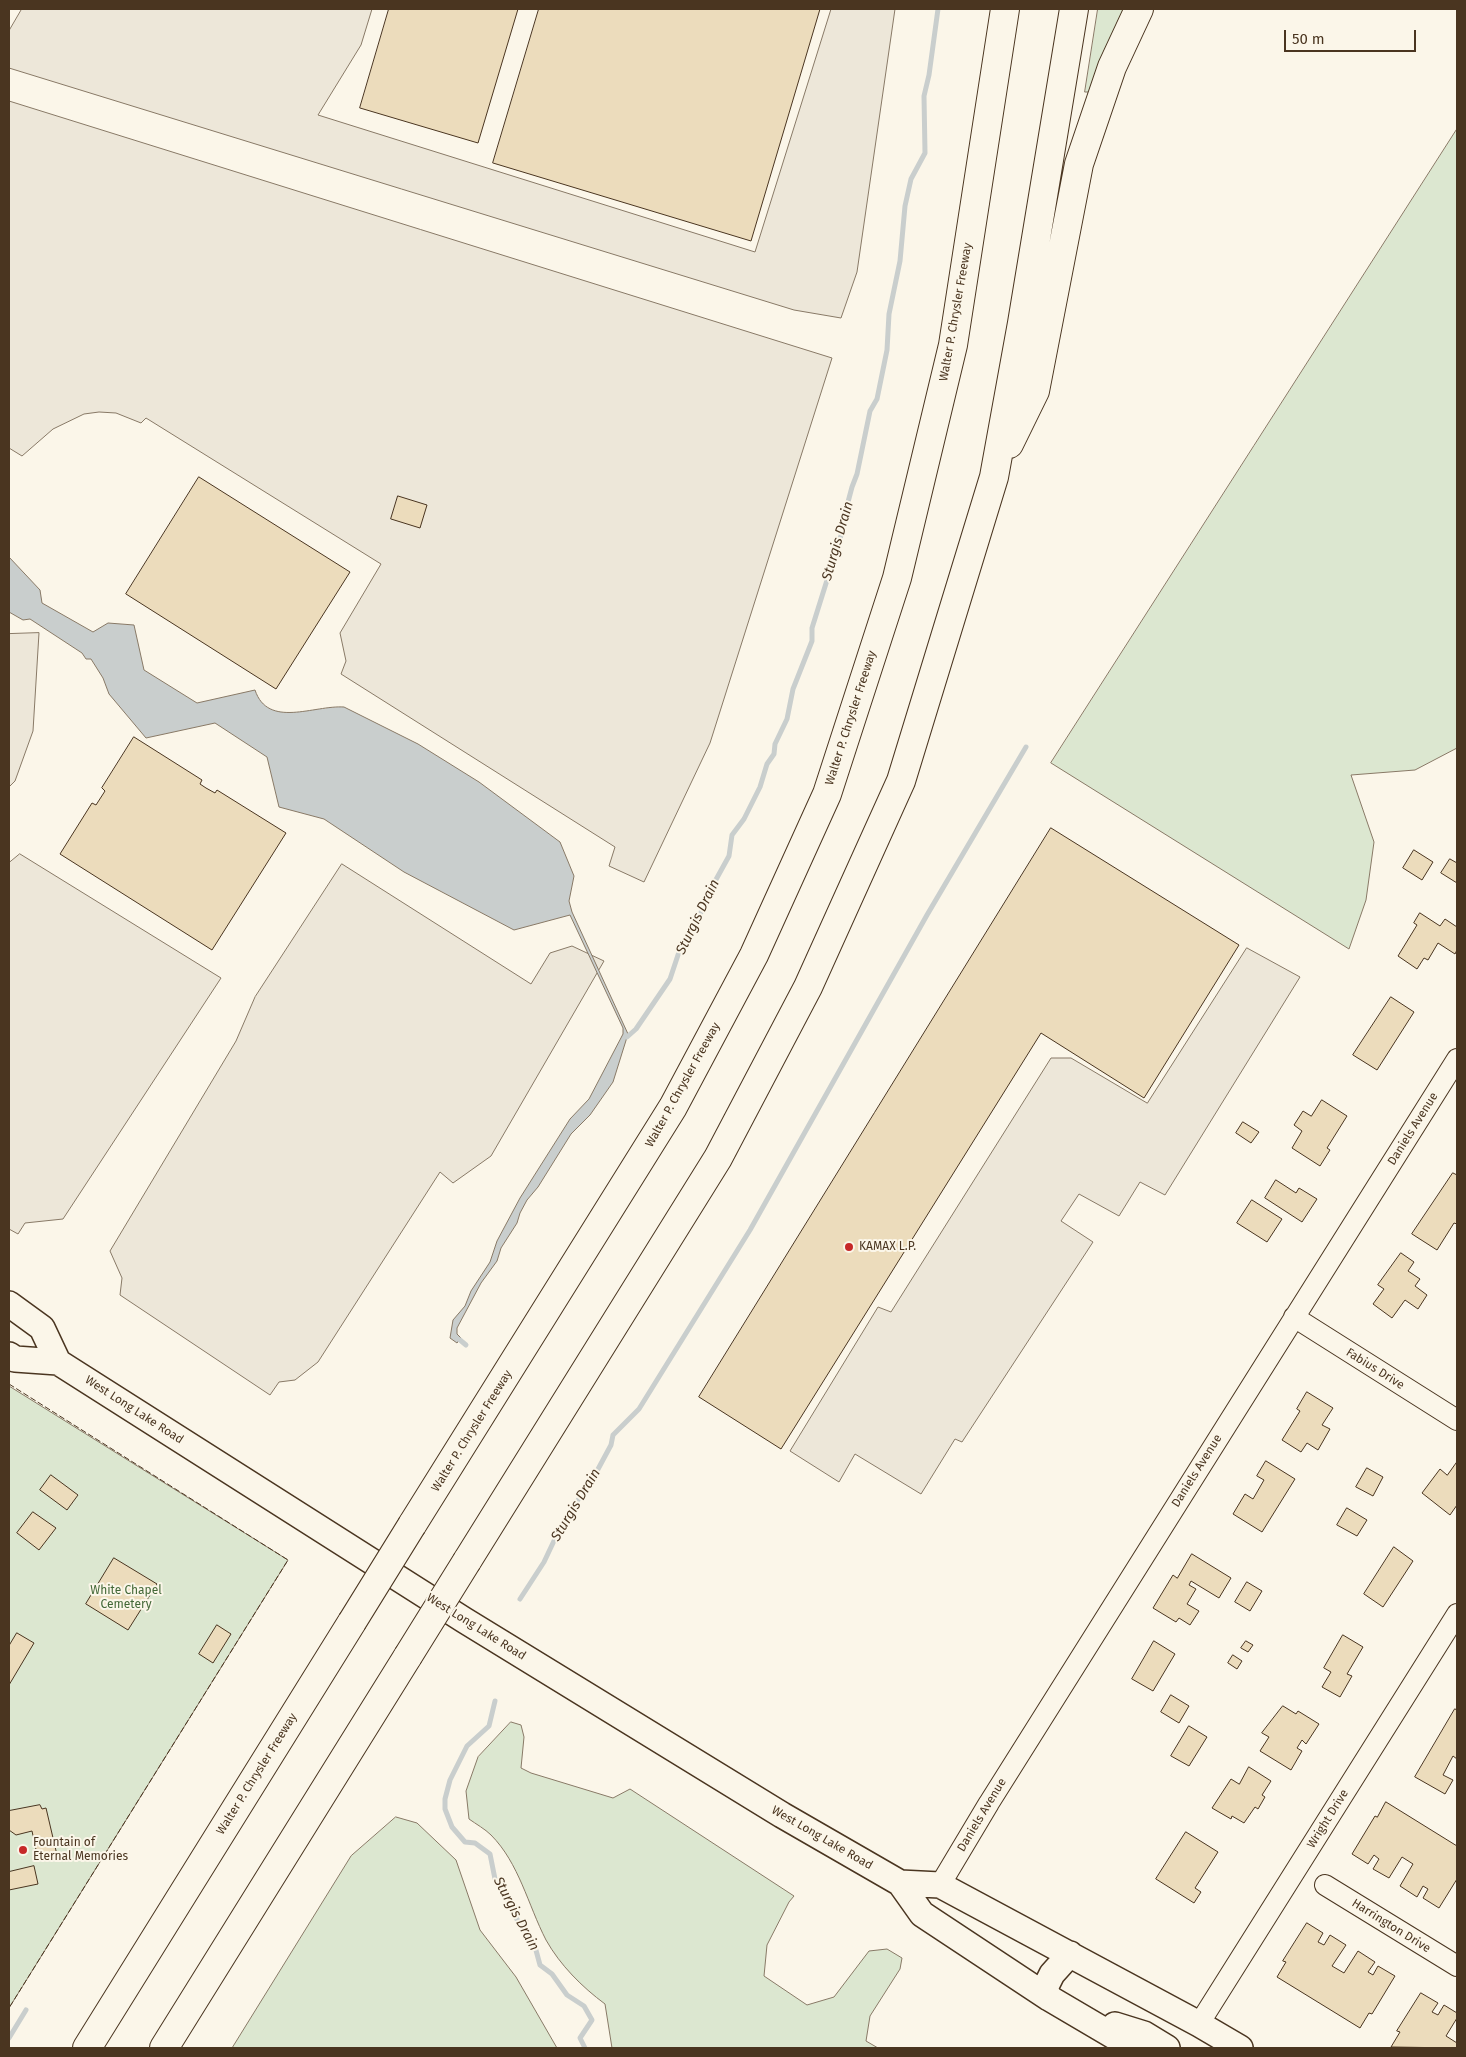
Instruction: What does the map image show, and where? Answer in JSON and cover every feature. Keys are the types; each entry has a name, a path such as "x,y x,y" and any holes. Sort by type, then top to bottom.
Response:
{"highway":[{"path":"989,100 997,9"},
{"name":"Walter P. Chrysler Freeway","path":"87,2048 673,1107 754,955 827,794 897,578 953,345 989,100 1005,9"},
{"path":"164,2048 718,1158 808,987 901,781 994,477 1022,323 1074,9"},
{"path":"994,477 1035,391 1079,164 1112,67 1139,9"}],"main road":[{"path":"9,1304 42,1328 58,1362"},
{"name":"West Long Lake Road","path":"9,1355 15,1359 58,1362 464,1620 782,1815 900,1883 922,1914 1049,1998 1134,2048"},
{"name":"West Long Lake Road","path":"900,1883 940,1885 1199,2024 1240,2048"},
{"path":"1049,1998 1046,1988 1052,1974 1070,1954"},
{"path":"1083,2018 1130,2029 1167,2048"}],"street":[{"name":"Daniels Avenue","path":"940,1885 989,1803 1457,1059"},
{"name":"Fabius Drive","path":"1294,1317 1457,1420"},
{"name":"Wright Drive","path":"1199,2024 1457,1614"},
{"name":"Harrington Drive","path":"1325,1885 1457,1966"}],"green space":[{"path":"1098,9 1125,9 1105,49 1090,92 1085,92"},
{"path":"1457,129 1457,748 1415,770 1351,775 1374,842 1366,900 1349,949 1051,763"},
{"name":"White Chapel Cemetery","path":"9,1386 288,1560 9,2008"},
{"path":"511,1722 521,1725 524,1737 521,1768 531,1773 613,1798 630,1789 794,1896 767,1945 764,1976 807,2005 834,1997 869,1951 887,1949 902,1958 900,1969 870,2016 866,2041 878,2048 612,2048 605,2004 580,1983 558,1958 546,1940 509,1858 491,1835 469,1819 466,1791 478,1757"},
{"path":"396,1817 417,1823 456,1860 480,1930 516,1977 557,2048 232,2048 351,1856"}],"shaded area":[{"path":"22,9 372,9 361,45 318,115 755,252 831,9 895,9 857,272 841,318 794,310 9,68 9,31"},
{"path":"9,101 832,358 710,743 644,882 609,866 615,847 341,674 346,661 340,633 381,564 146,418 141,423 116,413 99,412 84,414 53,429 22,456 9,448"},
{"path":"9,557 40,590 42,603 93,632 108,623 134,625 144,670 197,703 255,690 261,702 270,709 281,712 344,707 418,744 479,782 560,842 574,876 569,901 572,912 628,1034 613,1082 590,1115 571,1134 538,1187 527,1200 517,1223 501,1248 497,1261 481,1283 457,1328 457,1334 461,1338 457,1343 450,1338 453,1320 465,1306 471,1291 490,1262 497,1241 520,1198 570,1119 589,1099 623,1034 623,1028 570,915 514,930 404,872 324,819 279,807 267,757 215,723 146,738 109,694 103,678 91,659 86,659 82,653 30,619 23,620 9,612"},
{"path":"39,633 33,731 15,781 9,787 9,634"},
{"path":"20,854 221,978 63,1219 25,1223 18,1234 9,1229 9,863"},
{"path":"342,864 531,984 550,953 572,946 604,961 491,1156 453,1183 440,1172 318,1362 295,1380 279,1382 270,1395 120,1295 122,1278 110,1251 236,1041 255,997"},
{"path":"1247,948 1300,977 1165,1195 1140,1182 1119,1216 1079,1194 1061,1221 1093,1242 962,1442 955,1439 921,1494 855,1454 839,1482 790,1451 878,1307 891,1312 1051,1058 1071,1058 1147,1103"}],"building":[{"path":"389,9 518,9 478,143 360,108"},
{"path":"539,9 820,9 751,241 493,163"},
{"path":"199,477 350,572 276,689 126,594"},
{"path":"398,496 427,505 420,528 391,519"},
{"path":"134,737 202,780 200,784 206,788 215,793 217,790 286,833 212,950 60,854 92,803 96,805 105,791 102,788"},
{"name":"KAMAX L.P.","path":"1051,828 1239,945 1144,1098 1041,1033 781,1449 699,1397"},
{"path":"1414,850 1433,862 1422,880 1403,868"},
{"path":"1450,859 1457,863 1457,883 1441,873"},
{"path":"1420,913 1440,926 1445,919 1457,927 1457,950 1455,954 1438,943 1428,960 1424,958 1417,969 1398,956 1417,925 1414,923"},
{"path":"1391,997 1414,1012 1377,1070 1353,1055"},
{"path":"1322,1100 1347,1116 1327,1148 1330,1150 1320,1166 1292,1148 1302,1131 1294,1125 1303,1111 1311,1116"},
{"path":"1243,1122 1259,1132 1251,1143 1236,1133"},
{"path":"1453,1173 1457,1175 1457,1224 1454,1223 1437,1250 1412,1234"},
{"path":"1276,1180 1296,1193 1299,1188 1317,1199 1302,1222 1265,1198"},
{"path":"1252,1200 1282,1219 1267,1242 1237,1223"},
{"path":"1401,1253 1414,1262 1408,1271 1420,1279 1415,1286 1427,1295 1418,1309 1405,1300 1392,1318 1373,1304 1384,1289 1378,1285"},
{"path":"1307,1392 1333,1408 1322,1425 1330,1429 1318,1450 1307,1443 1301,1452 1282,1440 1300,1411 1297,1409"},
{"path":"1266,1461 1295,1479 1262,1532 1233,1514 1245,1494 1253,1499 1264,1480 1257,1476"},
{"path":"1457,1462 1457,1505 1450,1515 1422,1493 1440,1469 1447,1475"},
{"path":"1367,1468 1383,1477 1373,1496 1356,1487"},
{"path":"51,1475 78,1495 67,1510 40,1490"},
{"path":"1347,1508 1367,1520 1357,1536 1337,1525"},
{"path":"33,1512 56,1528 39,1550 17,1533"},
{"path":"1394,1547 1413,1561 1383,1607 1364,1594"},
{"path":"1192,1554 1231,1578 1219,1598 1191,1581 1189,1585 1196,1589 1187,1604 1199,1611 1190,1625 1179,1618 1176,1622 1153,1608 1173,1575 1177,1578"},
{"path":"114,1558 157,1584 128,1630 86,1604"},
{"path":"1247,1582 1262,1591 1250,1611 1235,1602"},
{"path":"217,1625 231,1634 213,1663 199,1654"},
{"path":"17,1633 34,1643 9,1685 9,1646"},
{"path":"1343,1635 1363,1647 1347,1674 1352,1676 1340,1697 1322,1687 1331,1672 1324,1668"},
{"path":"1154,1641 1175,1654 1153,1691 1132,1679"},
{"path":"1246,1641 1253,1645 1248,1652 1241,1648"},
{"path":"1233,1655 1242,1661 1237,1669 1228,1663"},
{"path":"1171,1695 1189,1706 1179,1723 1161,1712"},
{"path":"1283,1706 1296,1714 1298,1711 1319,1724 1306,1744 1302,1740 1297,1748 1302,1751 1291,1770 1260,1751 1269,1737 1262,1733"},
{"path":"1455,1709 1457,1710 1457,1759 1453,1756 1443,1775 1453,1780 1445,1794 1415,1777"},
{"path":"1189,1726 1207,1737 1189,1766 1171,1756"},
{"path":"1249,1767 1271,1781 1262,1795 1265,1797 1258,1809 1255,1807 1244,1823 1232,1816 1231,1819 1212,1808 1231,1779 1239,1784"},
{"path":"1386,1802 1457,1846 1457,1879 1439,1908 1423,1898 1428,1889 1423,1886 1417,1897 1400,1886 1413,1864 1402,1857 1389,1878 1373,1869 1379,1859 1374,1855 1368,1864 1352,1854 1375,1816 1377,1817"},
{"path":"40,1805 42,1809 46,1808 57,1855 38,1859 32,1831 16,1835 9,1830 9,1811"},
{"path":"1186,1832 1218,1852 1195,1888 1201,1892 1194,1903 1156,1879"},
{"path":"34,1866 38,1884 9,1890 9,1872"},
{"path":"1307,1923 1323,1933 1318,1942 1324,1945 1330,1935 1346,1945 1332,1966 1344,1973 1358,1951 1375,1962 1368,1972 1373,1975 1378,1966 1395,1976 1372,2014 1369,2013 1360,2028 1277,1977 1286,1962 1283,1961"},
{"path":"1421,1993 1438,2003 1432,2012 1438,2015 1444,2005 1457,2013 1457,2018 1446,2036 1457,2043 1457,2048 1391,2047 1400,2032 1397,2031"}],"waterway":[{"name":"Sturgis Drain","path":"627,1037 636,1029 670,979 680,949 690,929 697,923 708,894 729,856 732,835 744,819 760,787 767,764 774,754 775,744 787,719 793,689 812,641 812,628 844,526 844,517 857,474 870,411 877,399 887,350 889,314 900,261 905,206 911,179 925,153 924,96 929,75 938,9"},
{"path":"520,1599 544,1562 561,1526 597,1471 611,1445 613,1435 639,1409 750,1230 927,915 1026,747"},
{"name":"Sturgis Drain","path":"460,1340 466,1345"},
{"name":"Sturgis Drain","path":"495,1701 489,1726 467,1746 450,1780 445,1799 445,1809 452,1827 465,1842 475,1843 490,1854 495,1879 508,1895 516,1918 534,1943 540,1965 552,1974 567,1995 584,2006 592,2020 580,2038 585,2048"},
{"path":"9,2038 26,2010"}],"fence":[{"path":"9,1384 288,1560 9,2008"}],"place":[{"name":"KAMAX L.P.","path":"849,1247"},
{"name":"Fountain of Eternal Memories","path":"23,1850"}]}
